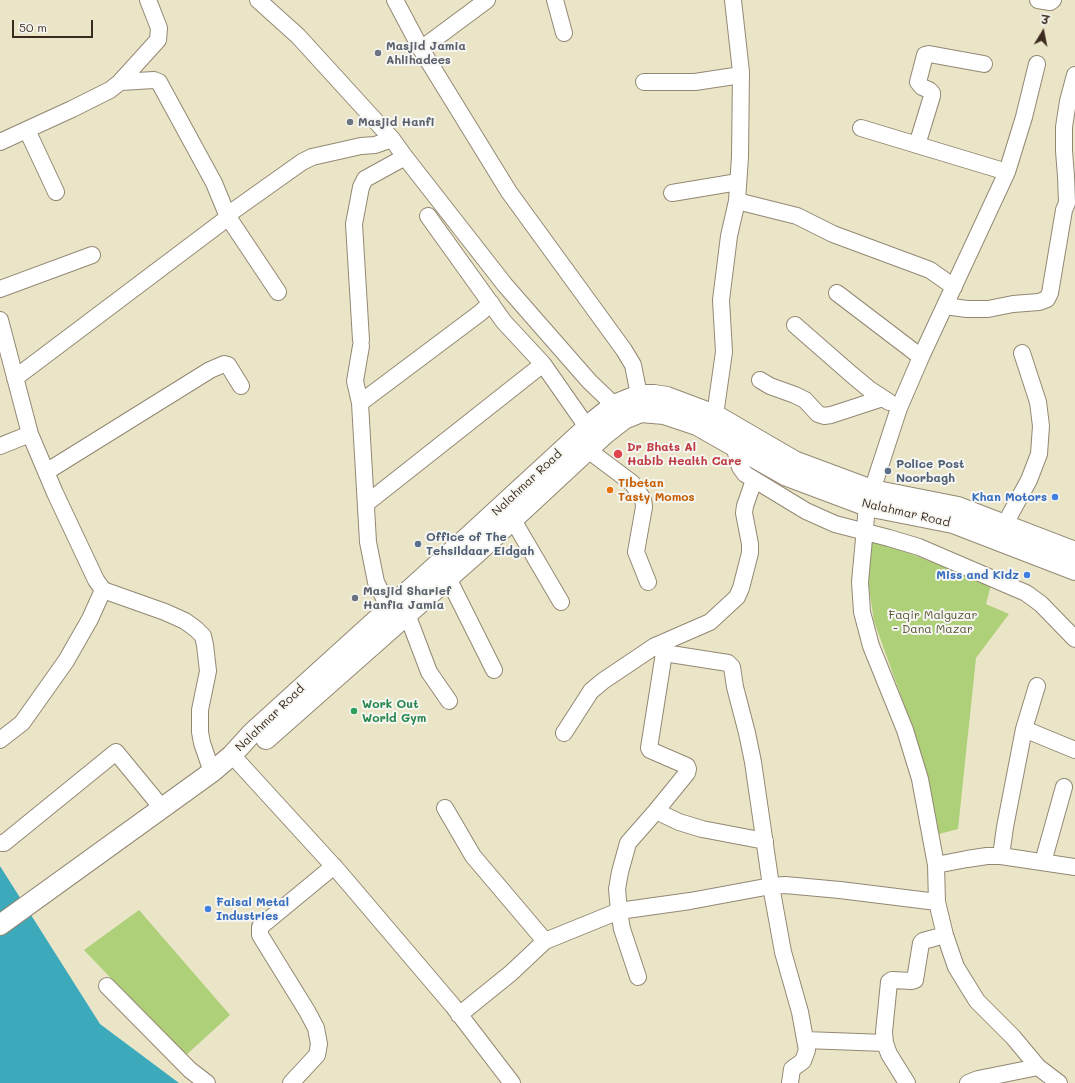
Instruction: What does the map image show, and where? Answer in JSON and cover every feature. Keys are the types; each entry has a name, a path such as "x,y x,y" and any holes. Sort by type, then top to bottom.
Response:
{"main road":[{"name":"Nalahmar Road","path":"398,611 448,578 513,520 588,450 619,412 639,395 667,397 714,415 794,460 870,498 958,507 1075,552"},
{"name":"Nalahmar Road","path":"3,923 212,772 232,755 252,733 398,611 468,538 587,428 619,412 664,414 697,425 787,476 870,498 953,523 1075,570"}],"street":[{"path":"0,142 110,90 120,82 158,40 159,28 148,0"},
{"path":"258,0 298,36 392,139 505,285 589,381 619,412"},
{"path":"395,0 421,49 509,192 634,365 639,395"},
{"path":"421,49 487,0"},
{"path":"555,0 564,33"},
{"path":"714,415 724,352 721,300 731,220 737,201 740,157 741,75 733,0"},
{"path":"1038,0 1050,2 1053,0"},
{"path":"917,145 932,96 930,90 922,87 918,82 925,55 928,54 984,64"},
{"path":"1037,64 1024,117 1007,172 921,357 900,408 870,498 864,531 860,582 862,612 871,646 905,730 920,779 936,865 937,902 956,967 977,1000 1013,1037 1038,1067 1058,1082"},
{"path":"644,82 695,82 741,75"},
{"path":"945,306 967,309 988,309 1013,304 1039,302 1047,299 1050,293 1064,210 1071,203 1066,176 1064,127 1068,101 1075,75"},
{"path":"120,82 154,80 159,82 183,130 214,183 228,217 278,292"},
{"path":"861,128 1007,172"},
{"path":"27,130 56,192"},
{"path":"15,378 228,217 233,211 302,162 312,157 361,146 375,145 392,139"},
{"path":"405,157 365,179 361,187 354,224 361,343 355,381 360,403 367,503 366,511 368,542 376,582 398,611 429,672 449,701"},
{"path":"672,193 738,182"},
{"path":"737,201 797,216 833,234 930,270 954,287"},
{"path":"428,216 504,322 543,364 587,428"},
{"path":"0,289 92,255"},
{"path":"837,294 921,357"},
{"path":"360,403 491,304"},
{"path":"0,320 30,434 96,580 103,590 165,612 185,621 203,636 208,671 200,710 200,732 202,743 212,772"},
{"path":"796,325 851,374 882,398 900,408"},
{"path":"1005,524 1029,480 1039,454 1041,426 1038,402 1022,353"},
{"path":"46,472 210,370 224,364 228,364 241,386"},
{"path":"367,503 543,364"},
{"path":"760,380 770,386 805,400 818,414 824,416 882,398"},
{"path":"0,446 30,434"},
{"path":"734,446 740,467 745,474 806,512 834,524 919,547 1026,593 1041,604 1075,639"},
{"path":"588,450 632,483 643,499 644,507 636,552 648,582"},
{"path":"564,733 591,691 603,681 710,622 737,597 741,588 750,553 750,544 744,512 754,480"},
{"path":"513,520 561,602"},
{"path":"448,578 494,670"},
{"path":"0,740 22,723 66,661 90,619 103,590"},
{"path":"638,977 622,929 617,889 620,872 628,843 687,773 688,769 687,766 650,750 649,748 659,650"},
{"path":"659,650 728,663 732,667 735,687 753,762 771,886 783,952 800,1012 805,1040 806,1056 803,1061 792,1069 790,1083"},
{"path":"1001,856 1005,827 1024,729 1037,686"},
{"path":"1024,729 1075,750"},
{"path":"0,843 4,843 116,752 162,808"},
{"path":"232,755 334,866 459,1015 512,1083"},
{"path":"1043,862 1064,788"},
{"path":"445,808 473,856 544,941"},
{"path":"656,811 679,822 702,829 765,841"},
{"path":"936,865 987,856 1001,856 1075,867"},
{"path":"291,1083 318,1054 319,1044 316,1028 260,935 260,928 334,866"},
{"path":"459,1015 511,973 544,941 619,911 690,901 771,886 801,886 937,902"},
{"path":"907,1083 889,1054 885,1043 884,1032 889,982 892,980 915,980 921,943 923,941 946,935"},
{"path":"107,986 190,1070 207,1083"},
{"path":"805,1040 885,1043"},
{"path":"968,1083 978,1079 1011,1078 1038,1067"}],"green space":[{"name":"Faqir Malguzar - Dana Mazar","path":"870,538 991,585 986,604 1009,614 976,658 958,829 939,834 917,741 874,621 867,575"},
{"path":"139,910 230,1015 185,1056 84,950"}],"water":[{"path":"0,866 100,1024 179,1083 0,1083"}],"place":[{"name":"Masjid Jamia Ahlihadees","path":"378,53"},
{"name":"Masjid Hanfi","path":"350,122"},
{"name":"Dr Bhats Al Habib Health Care","path":"618,454"},
{"name":"Police Post Noorbagh","path":"888,471"},
{"name":"Tibetan Tasty Momos","path":"610,490"},
{"name":"Khan Motors","path":"1055,497"},
{"name":"Office of The Tehsildaar Eidgah","path":"418,544"},
{"name":"Miss and Kidz","path":"1027,575"},
{"name":"Masjid Sharief Hanfia Jamia","path":"355,598"},
{"name":"Work Out World Gym","path":"354,711"},
{"name":"Faisal Metal Industries","path":"208,909"}]}
